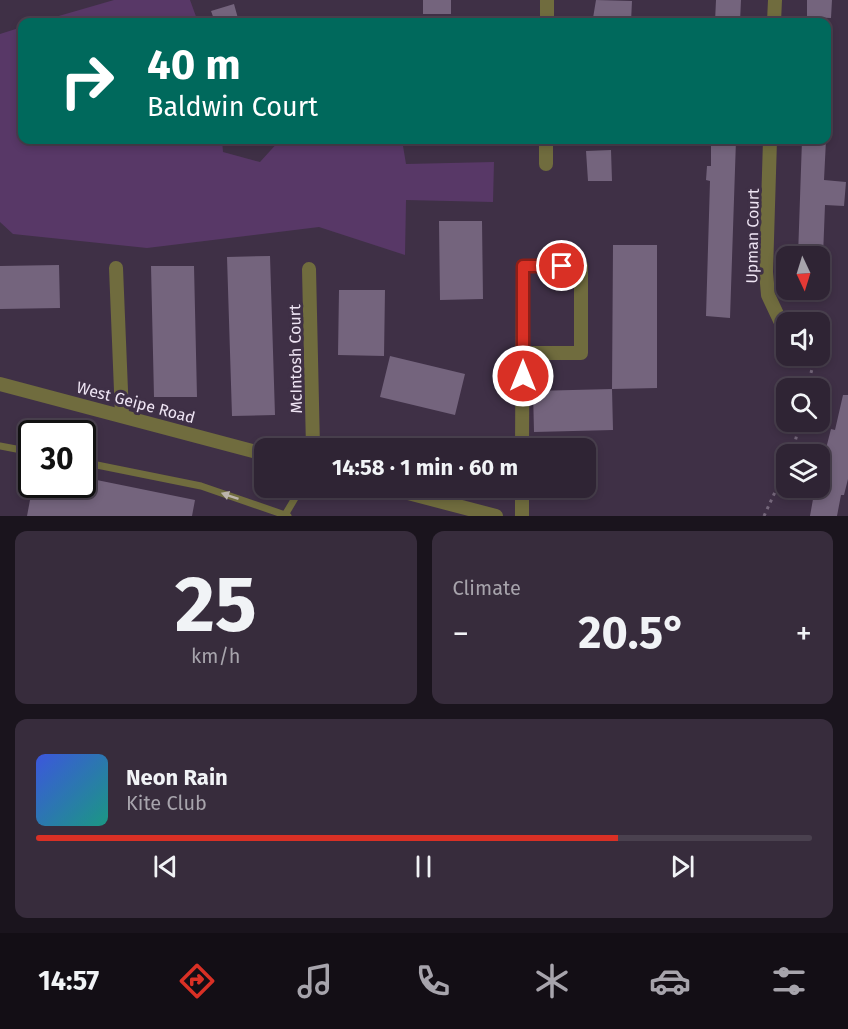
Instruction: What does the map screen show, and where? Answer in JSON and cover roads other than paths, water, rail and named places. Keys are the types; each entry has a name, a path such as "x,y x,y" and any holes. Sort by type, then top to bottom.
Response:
{"street":[{"path":"547,0 547,18"},
{"path":"774,18 775,0"},
{"path":"546,144 546,164"},
{"name":"Upman Court","path":"770,144 766,272 768,295 776,312"},
{"path":"522,438 523,266 581,266 581,353 523,352"},
{"path":"116,268 122,416"},
{"name":"McIntosh Court","path":"309,269 313,438"},
{"name":"West Geipe Road","path":"0,384 254,451"},
{"path":"427,498 496,516"},
{"path":"522,498 522,516"}],"lane":[{"path":"96,465 201,486 286,516 296,498"}]}
